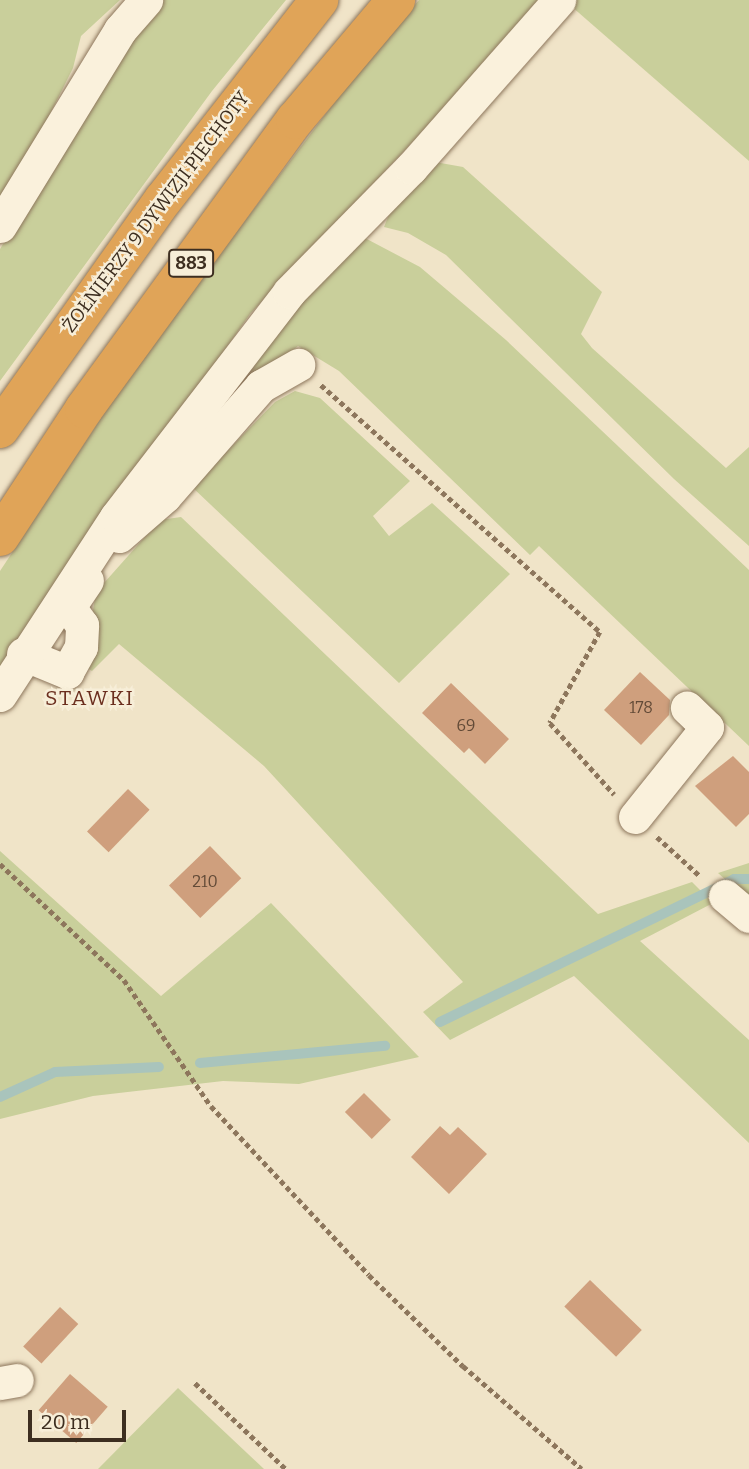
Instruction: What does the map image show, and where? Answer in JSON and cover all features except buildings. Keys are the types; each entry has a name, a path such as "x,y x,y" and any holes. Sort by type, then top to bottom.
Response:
{"highway":[{"name":"ŻOŁNIERZY 9 DYWIZJI PIECHOTY","path":"0,429 163,200 319,0"},
{"name":"883","path":"0,537 84,409 287,131 396,0"}],"street":[{"path":"0,226 120,30 146,0"},
{"path":"0,695 23,654 116,517 289,292 411,167 559,0"},
{"path":"23,654 67,672 81,647 82,636 82,625 69,607 114,541 166,496 261,386 298,365"},
{"path":"635,817 707,727 687,708"}],"path":[{"path":"298,365 600,632 550,723 635,817 688,866"},
{"path":"0,863 124,979 211,1106 369,1275 463,1366 582,1469"},
{"path":"195,1383 286,1469"}],"green space":[{"path":"0,0 120,0 81,36 73,68 37,140 0,199"},
{"path":"162,0 286,0 212,91 0,381 0,249 125,46"},
{"path":"419,0 538,0 475,76 250,314 0,671 0,571 137,364 349,83"},
{"path":"576,0 749,0 749,161 571,6"},
{"path":"435,162 463,167 602,292 581,334 592,348 726,468 749,447 749,546 674,479 446,255 408,233 384,227 394,202"},
{"path":"363,237 420,267 506,340 749,570 749,746 539,546 530,555 339,371 298,346 192,434 287,310"},
{"path":"295,391 320,398 410,481 373,516 389,536 432,503 510,574 399,683 192,487 275,402"},
{"path":"181,517 598,914 692,882 713,903 640,941 749,1040 749,1143 574,976 450,1040 423,1012 463,982 264,766 119,644 92,671 84,666 96,592 160,520"},
{"path":"0,851 161,996 271,903 419,1057 299,1084 223,1081 93,1096 0,1119"},
{"path":"749,863 749,901 718,873"},
{"path":"178,1388 264,1469 98,1469"}],"waterway":[{"path":"440,1022 734,879 749,879"},
{"path":"200,1063 385,1046"},
{"path":"0,1097 55,1072 159,1067"}],"district":[{"name":"STAWKI","path":"90,698"}]}
